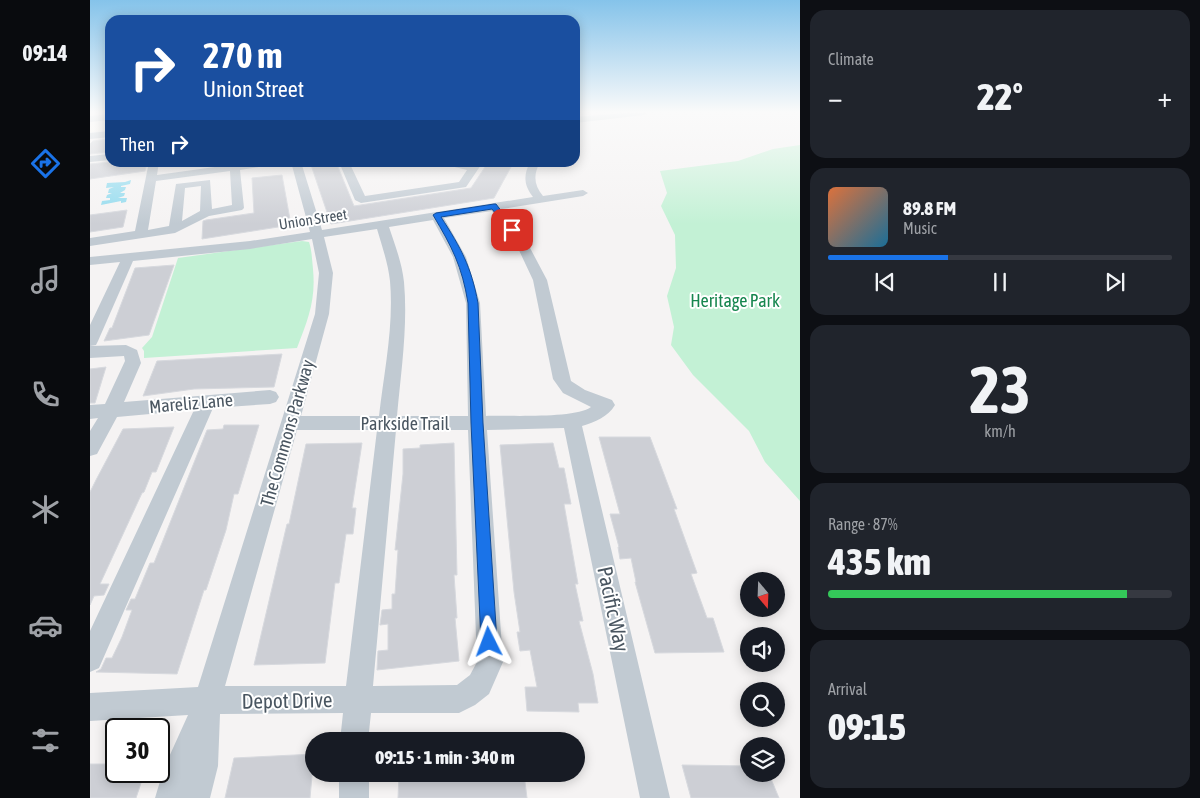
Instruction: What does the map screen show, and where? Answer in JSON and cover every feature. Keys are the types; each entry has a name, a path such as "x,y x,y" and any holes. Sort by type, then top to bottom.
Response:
{"street":[{"path":"90,159 105,158"},
{"path":"140,234 153,167"},
{"name":"The Commons Parkway","path":"170,798 179,768 208,700 322,314 326,272 318,235 298,167"},
{"path":"346,167 361,200 462,184 475,167"},
{"path":"532,167 530,180 532,190 540,199"},
{"path":"151,179 235,169"},
{"path":"175,229 180,186 206,182 235,169"},
{"path":"90,242 175,229 206,213 238,208 235,169"},
{"path":"206,182 206,213"},
{"name":"Union Street","path":"90,261 206,251 583,193"},
{"name":"Parkside Trail","path":"290,423 572,421 592,416 606,405 576,393 564,385 558,372 544,291 539,277 523,246 494,206"},
{"path":"436,215 458,251 470,284 473,303 477,423"},
{"path":"355,732 397,331 397,282 394,264 382,224"},
{"path":"90,341 128,258"},
{"path":"90,352 118,349 131,352 133,363 111,410 90,448"},
{"name":"Mareliz Lane","path":"90,412 270,397"},
{"path":"90,659 207,402"},
{"name":"Pacific Way","path":"572,421 655,798"},
{"name":"Depot Drive","path":"90,707 208,700 459,699 470,694 487,674 490,662 477,423"},
{"name":"The Commons Parkway","path":"195,798 203,766 208,700"},
{"path":"354,782 354,798"}],"green space":[{"name":"Heritage Park","path":"769,150 800,150 800,501 765,462 749,431 693,375 671,345 674,327 667,296 676,268 675,235 661,206 667,193 660,171 738,161"},
{"path":"302,241 309,242 310,245 314,280 308,319 297,348 144,358 142,348 152,337 178,258"}],"water":[{"path":"131,180 130,184 121,186 126,187 120,193 125,193 124,196 118,198 127,198 126,202 121,203 121,201 101,205 102,201 110,200 110,198 106,198 107,195 112,193 108,193 109,189 114,187 106,188 107,183"}],"building":[{"path":"90,150 105,150 105,152 90,154"},
{"path":"105,162 105,167 146,167 145,171 90,179 90,164"},
{"path":"312,167 338,167 354,206 471,188 485,167 511,167 494,198 331,224"},
{"path":"282,175 291,225 202,239 203,221 254,213 252,178"},
{"path":"127,210 123,227 90,232 90,215"},
{"path":"174,265 149,335 104,341 110,328 112,328 135,268"},
{"path":"282,354 274,387 194,389 143,396 157,361"},
{"path":"106,367 95,403 90,403 90,369"},
{"path":"224,425 259,425 238,494 234,494 226,530 177,674 96,672 101,669 106,658 112,658 122,637 132,610 126,610 131,599 135,599 150,563 154,563 207,430 223,429"},
{"path":"174,427 156,472 152,472 100,584 109,584 104,595 94,596 90,605 90,492 123,429"},
{"path":"599,437 650,437 677,509 674,509 697,573 691,574 707,618 713,618 724,652 655,653 635,582 631,558 620,559 619,547 610,514 620,514"},
{"path":"362,443 352,508 356,508 353,534 346,534 339,583 335,583 325,663 254,665 287,524 289,524 306,444"},
{"path":"454,443 457,575 454,575 459,661 377,670 378,651 388,650 388,624 380,625 382,610 392,609 392,594 395,594 398,550 395,550 403,474 403,449 420,448 420,445"},
{"path":"553,443 559,468 564,468 571,504 564,504 578,584 575,584 583,621 579,621 593,674 598,703 578,703 579,712 527,711 525,687 537,687 530,650 520,651 517,632 520,632 514,592 500,445"},
{"path":"305,754 305,782 311,782 310,798 225,798 234,758"},
{"path":"90,764 105,764 105,783 141,783 136,798 90,798"},
{"path":"682,765 740,766 740,782 772,782 779,798 691,798"},
{"path":"399,782 525,782 527,798 398,798"}],"route":[{"path":"489,642 477,423 473,303 470,284 458,251 436,215 494,206 512,230"}]}
